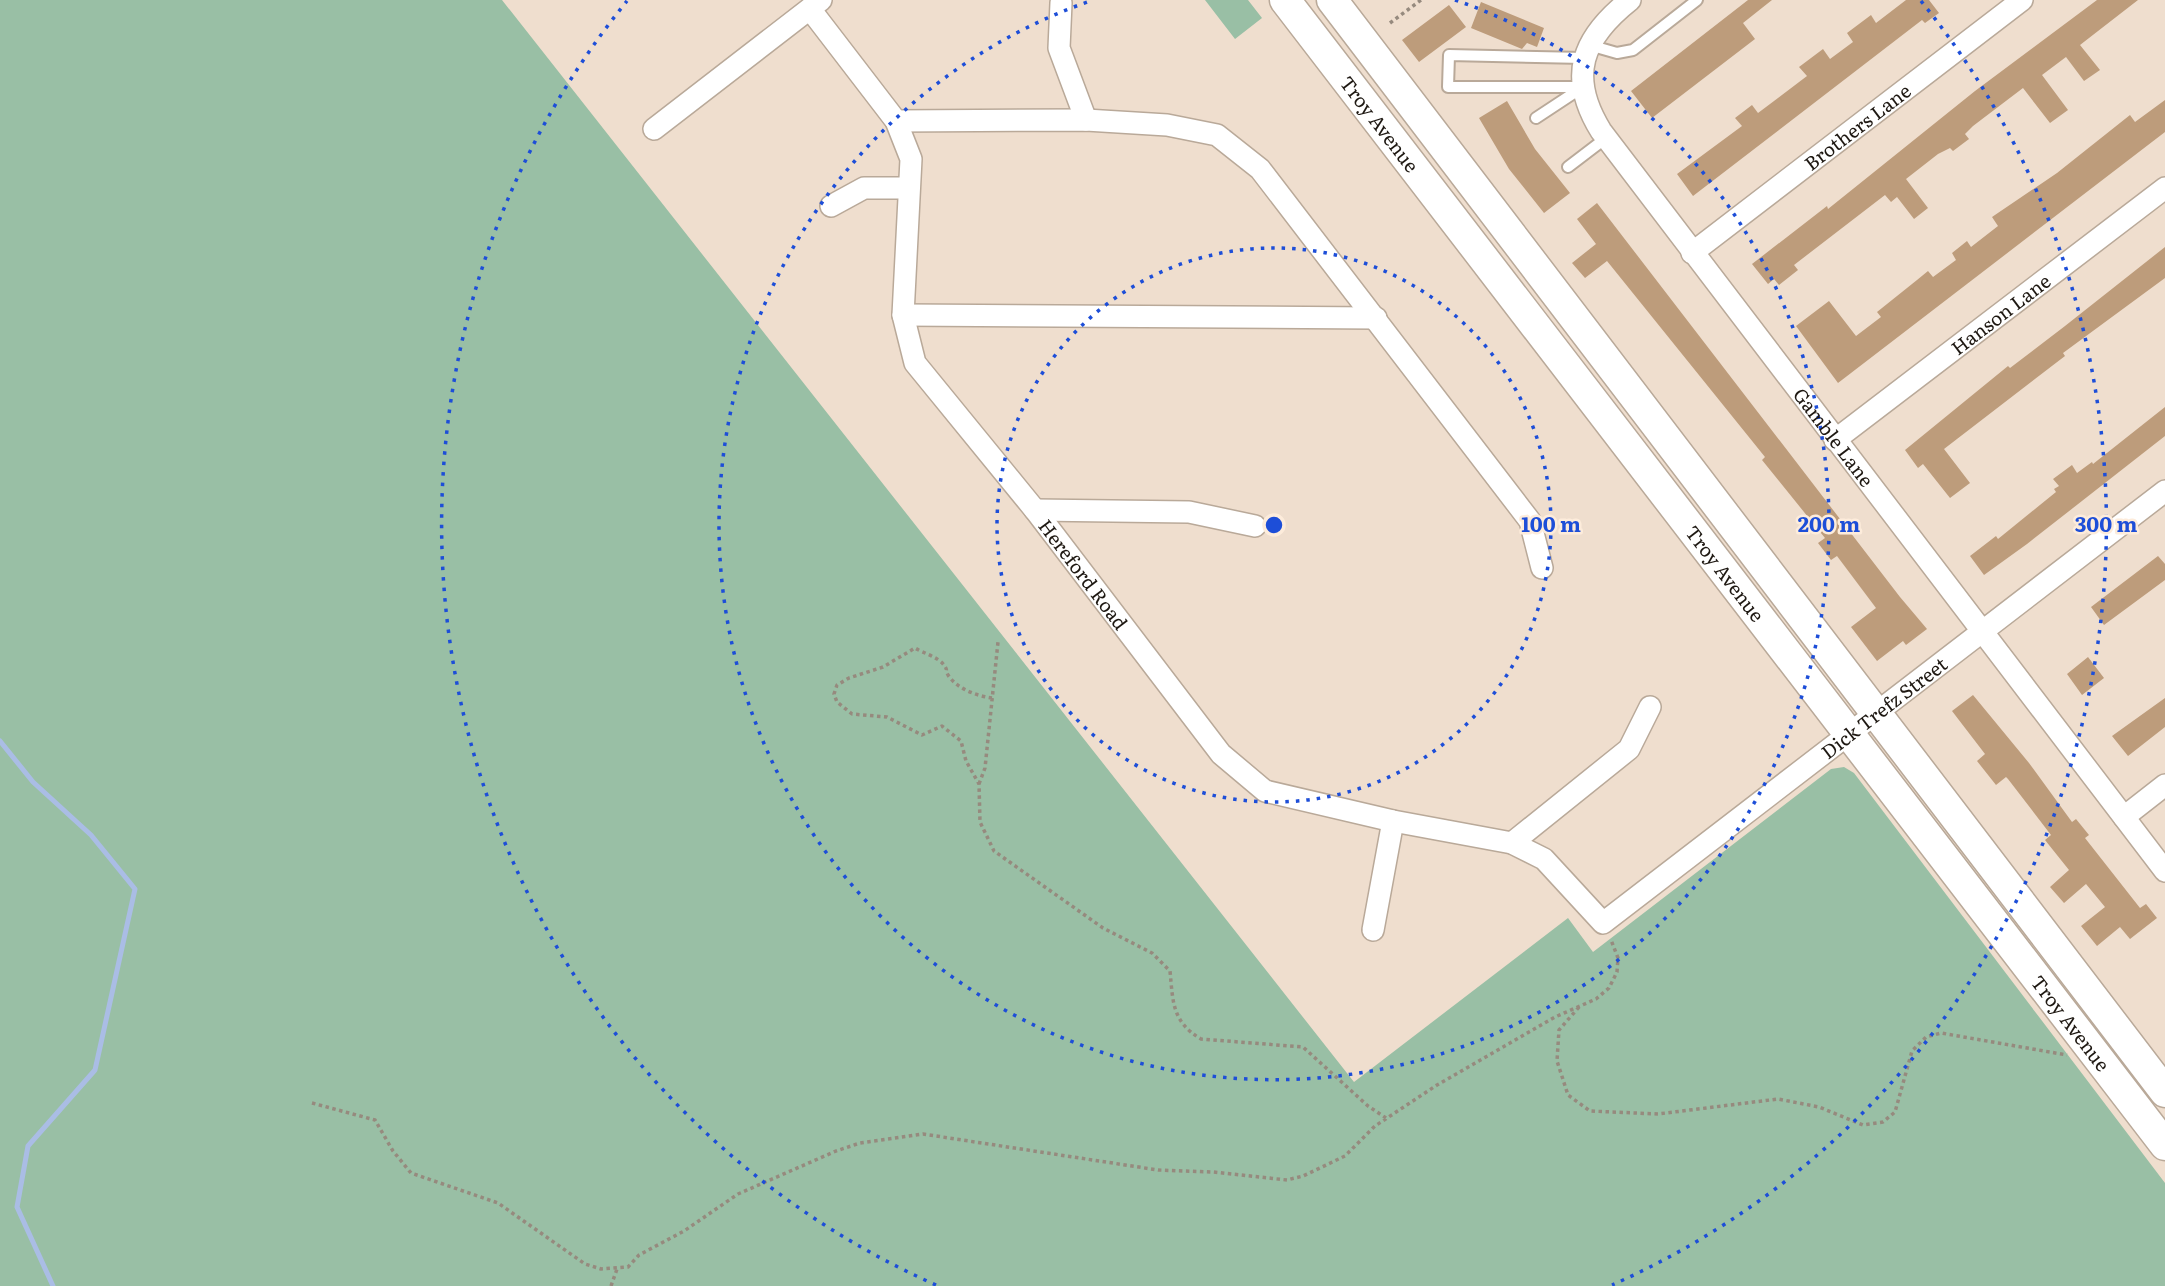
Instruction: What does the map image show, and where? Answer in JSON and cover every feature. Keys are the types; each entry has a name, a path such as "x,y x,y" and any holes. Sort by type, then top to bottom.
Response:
{"main road":[{"name":"Troy Avenue","path":"1285,0 2165,1145"},
{"name":"Troy Avenue","path":"1332,0 1874,714 2160,1076"}],"street":[{"path":"1586,51 1602,24 1630,0"},
{"name":"Brothers Lane","path":"1692,253 2022,0"},
{"path":"654,129 811,3"},
{"name":"Hereford Road","path":"811,3 896,121 911,159 903,315 915,363 1035,510 1221,754 1265,791 1393,821 1512,843 1544,859 1603,923"},
{"path":"1061,3 1059,48 1086,120"},
{"name":"Gamble Lane","path":"1586,51 1583,87 1585,101 1606,138 2165,871"},
{"path":"896,121 1086,120 1167,125 1217,135 1260,169 1530,521 1542,568"},
{"path":"831,206 864,188 909,188"},
{"name":"Hanson Lane","path":"1835,440 2165,188"},
{"path":"903,315 1376,318"},
{"name":"Dick Trefz Street","path":"1603,923 2165,491"},
{"path":"1035,510 1189,512 1255,526"},
{"path":"1512,843 1629,749 1650,707"},
{"path":"2124,817 2165,785"},
{"path":"1373,930 1393,821"},
{"path":"2126,1093 2160,1076"}],"lane":[{"path":"1583,87 1448,87 1450,55 1586,51 1617,53 1633,50 1698,0"},
{"path":"1536,118 1583,87"},
{"path":"1568,167 1606,138"}],"path":[{"path":"1390,23 1421,0"},
{"path":"998,642 985,768 979,784 980,822 995,851 1103,928 1152,953 1170,971 1172,1008 1187,1031 1201,1038 1303,1047 1368,1106 1386,1118"},
{"path":"979,784 967,761 961,741 942,726 922,735 887,717 852,714 837,702 834,694 837,685 849,678 883,667 915,648 938,660 945,666 949,676 961,686 974,694 992,698"},
{"path":"312,1103 375,1119 393,1151 411,1172 498,1203 585,1264 617,1269 628,1267 639,1255 684,1231 738,1194 860,1143 923,1134 1158,1170 1213,1172 1287,1180 1334,1163 1386,1118 1437,1085 1555,1017 1597,999 1609,988 1617,972 1618,958 1603,923"},
{"path":"1581,1006 1559,1030 1557,1061 1569,1095 1590,1111 1658,1114 1778,1099 1819,1107 1863,1125 1883,1122 1895,1112 1912,1051 1926,1038 1941,1033 2067,1055"},
{"path":"611,1286 617,1269"}],"green space":[{"path":"0,0 502,0 1354,1082 1568,918 1593,952 1831,769 1844,767 1854,773 2165,1183 2165,1286 0,1286"},
{"path":"1205,0 1248,0 1262,18 1235,39"}],"building":[{"path":"1748,0 1772,0 1743,23 1755,39 1652,118 1631,91"},
{"path":"1906,0 1929,0 1939,13 1925,23 1922,20 1693,196 1677,174 1742,126 1735,118 1752,105 1758,113 1807,76 1799,67 1823,49 1830,59 1853,42 1847,33 1871,15 1876,23"},
{"path":"2097,0 2138,0 2080,45 2100,70 2084,81 2066,57 2042,75 2068,110 2050,123 2023,88 1973,126 1965,134 1969,139 1953,151 1950,148 1938,154 1906,179 1928,208 1914,219 1897,197 1891,202 1885,195 1794,265 1798,270 1779,285 1774,279 1768,284 1752,264 1827,206 1828,209 1975,91"},
{"path":"1481,2 1544,28 1537,47 1527,43 1522,49 1471,28"},
{"path":"1449,5 1466,27 1419,62 1402,40"},
{"path":"2165,100 2165,132 1838,383 1796,326 1829,301 1856,336 1881,317 1877,312 1928,271 1933,277 1956,260 1952,253 1967,241 1971,247 1998,226 1992,217 2057,173 2130,115 2135,122"},
{"path":"1507,101 1535,149 1570,193 1544,213 1509,169 1479,118"},
{"path":"1597,203 1927,629 1906,645 1903,641 1877,661 1851,627 1876,608 1837,556 1831,560 1818,543 1825,538 1762,460 1765,457 1607,261 1585,278 1572,263 1596,244 1577,219"},
{"path":"2165,247 2165,278 2063,353 2065,356 1944,449 1970,483 1950,498 1923,464 1918,468 1905,450 2008,366 2010,368"},
{"path":"2165,407 2165,436 1984,575 1970,556 1996,536 1998,539 2056,492 2054,489 2059,486 2053,479 2072,465 2077,473 2092,462 2093,464"},
{"path":"2158,556 2165,564 2165,580 2104,625 2091,607"},
{"path":"2088,657 2104,678 2082,695 2067,674"},
{"path":"1973,695 2029,763 2072,822 2076,819 2089,835 2085,838 2140,908 2146,904 2157,918 2130,939 2120,927 2097,946 2081,926 2105,907 2086,884 2064,903 2050,887 2069,870 2045,840 2051,835 2006,777 1996,785 1977,761 1985,754 1952,711"},
{"path":"2165,698 2165,727 2128,756 2112,736"}],"waterway":[{"path":"0,741 33,782 91,835 135,889 95,1070 28,1146 17,1207 53,1286"}]}
